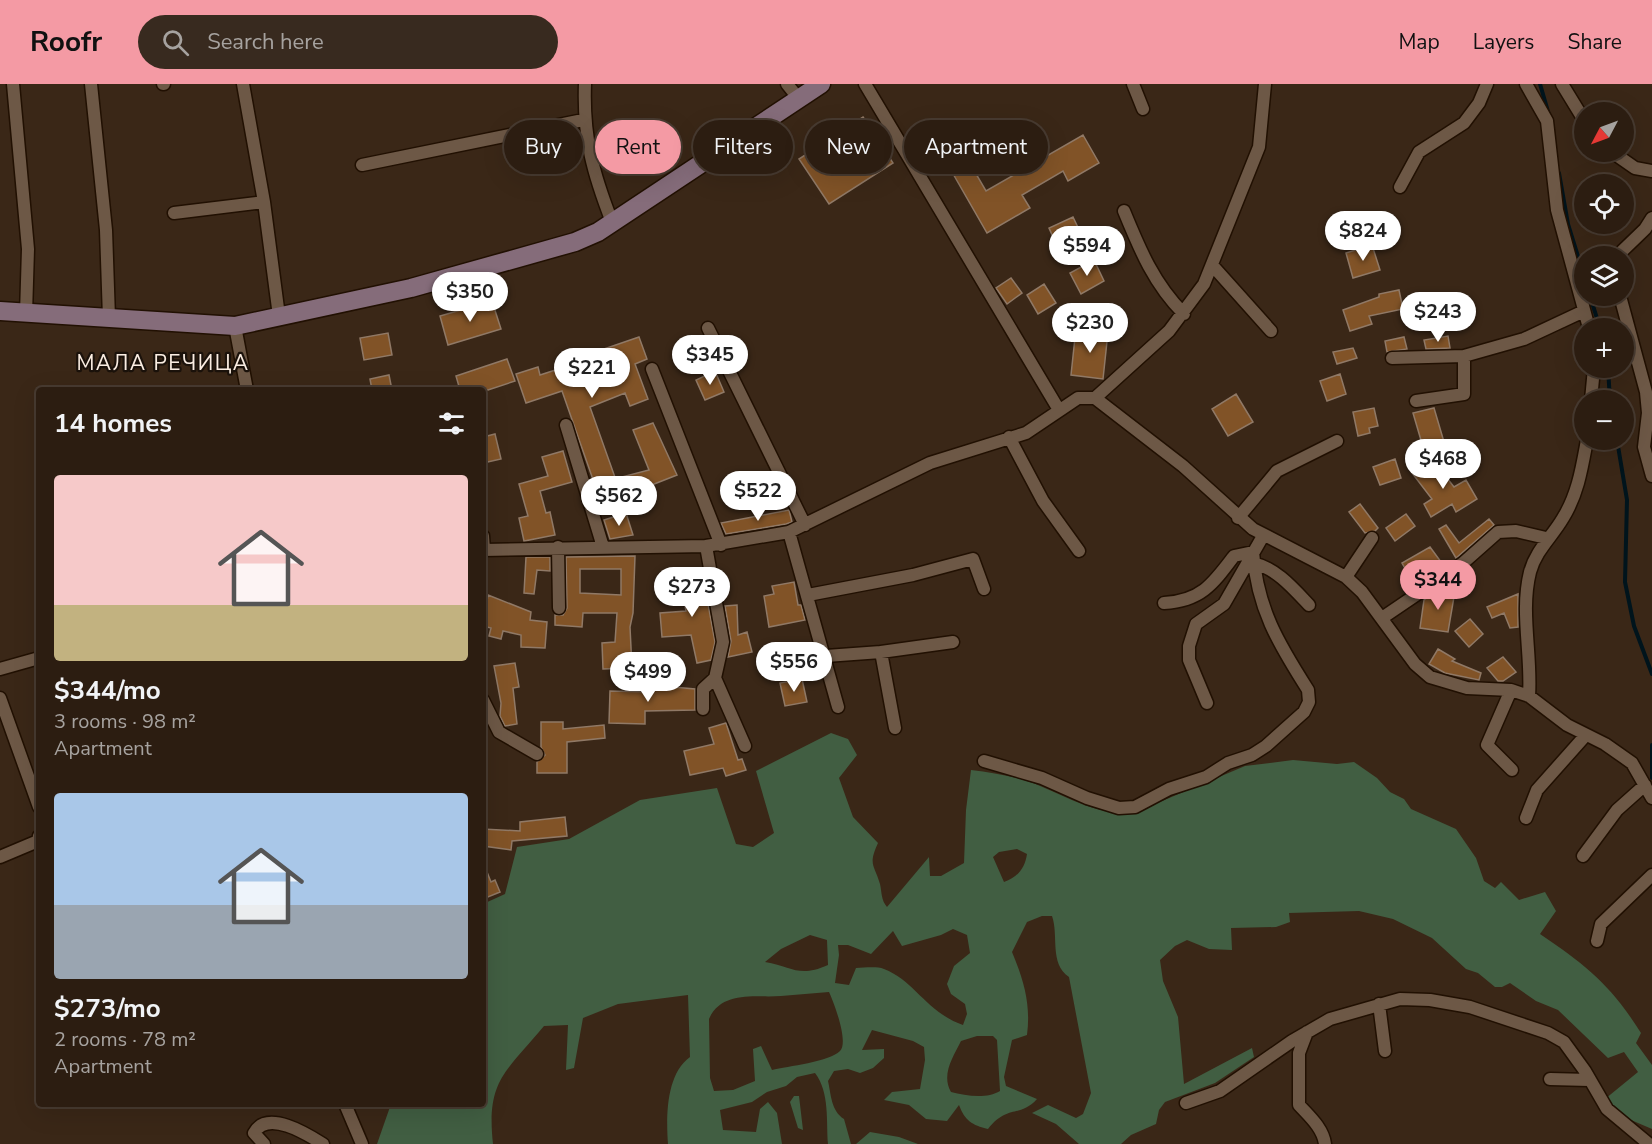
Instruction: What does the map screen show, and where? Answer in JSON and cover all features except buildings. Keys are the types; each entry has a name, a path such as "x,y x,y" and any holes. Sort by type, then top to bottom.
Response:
{"main road":[{"path":"0,311 235,326 411,288 575,242 612,222 821,84"}],"street":[{"path":"13,84 28,249 26,314"},
{"path":"91,84 106,230 109,318"},
{"path":"243,84 264,202 279,316"},
{"path":"585,84 583,120 590,157 612,222"},
{"path":"787,84 799,99"},
{"path":"865,84 1059,410"},
{"path":"1133,84 1143,109"},
{"path":"1095,398 1169,332 1204,285 1259,147 1265,84"},
{"path":"1400,187 1419,152 1464,123 1479,103 1487,84"},
{"path":"1526,84 1547,121 1557,210 1586,318"},
{"path":"1562,84 1574,104"},
{"path":"362,165 504,136"},
{"path":"1626,162 1635,168 1651,173"},
{"path":"174,213 264,202"},
{"path":"1124,211 1149,271 1165,294 1184,314"},
{"path":"1628,246 1652,218"},
{"path":"1637,237 1652,240"},
{"path":"1212,265 1271,332"},
{"path":"1623,306 1650,413 1644,447 1652,476"},
{"path":"1392,358 1464,356 1524,339 1584,311"},
{"path":"235,326 246,387"},
{"path":"708,328 805,525"},
{"path":"1416,401 1464,393 1464,356"},
{"path":"652,369 721,545"},
{"path":"486,550 706,546 789,532 930,463 1010,436 1026,433 1078,398 1095,398 1183,466 1239,518 1263,536 1346,576 1382,618 1415,664 1430,678 1467,688 1511,690 1529,696 1584,736 1605,744 1632,763 1646,783 1652,798"},
{"path":"566,425 603,547"},
{"path":"1010,436 1044,501 1079,551"},
{"path":"1239,518 1277,471 1337,441"},
{"path":"1529,696 1531,669 1527,633 1527,587 1530,571 1546,538 1563,519 1579,484 1585,450"},
{"path":"1382,618 1463,563 1498,532 1516,531 1546,538"},
{"path":"789,532 826,656 838,707"},
{"path":"1208,703 1189,660 1189,646 1196,624 1224,604 1263,536"},
{"path":"1346,576 1372,538"},
{"path":"703,709 703,689 715,678 723,642 706,546"},
{"path":"558,547 559,608"},
{"path":"1164,603 1184,602 1201,593 1234,556 1253,557 1278,575 1309,605"},
{"path":"984,761 1042,778 1087,798 1125,808 1135,807 1169,789 1206,777 1228,763 1252,755 1266,746 1304,712 1309,702 1308,690 1262,608 1253,557"},
{"path":"808,595 895,579 973,559 984,589"},
{"path":"826,656 881,652 953,642"},
{"path":"881,652 896,728"},
{"path":"0,669 36,659"},
{"path":"715,678 745,746"},
{"path":"1511,690 1487,745 1512,770"},
{"path":"0,698 36,799"},
{"path":"486,706 499,732 537,754"},
{"path":"1526,818 1537,790 1584,736"},
{"path":"1583,856 1617,810 1646,783"},
{"path":"0,857 36,842"},
{"path":"1597,941 1601,924 1652,875"},
{"path":"1186,1102 1221,1090 1330,1019 1400,999 1430,1000 1470,1007 1548,1033 1564,1042 1575,1055 1607,1109 1649,1144"},
{"path":"1379,1004 1385,1051"},
{"path":"1307,1032 1299,1053 1299,1105 1314,1121 1324,1137 1325,1144"},
{"path":"1550,1079 1589,1080"},
{"path":"346,1107 362,1144"},
{"path":"264,1144 254,1133 257,1127 268,1122 295,1130 323,1144"}],"green space":[{"path":"831,733 848,739 857,755 839,778 853,817 878,843 873,856 873,864 887,907 929,857 930,876 941,876 964,863 966,810 971,770 1021,779 1090,807 1120,813 1136,812 1245,766 1293,760 1337,764 1354,762 1377,778 1390,792 1404,799 1411,809 1456,829 1476,858 1484,881 1495,888 1501,882 1519,900 1545,892 1556,911 1540,934 1597,977 1619,1001 1641,1033 1636,1043 1652,1065 1652,1129 1624,1117 1605,1099 1638,1072 1624,1052 1608,1058 1558,1010 1536,1001 1510,983 1502,987 1495,987 1478,973 1466,969 1432,938 1393,919 1359,911 1289,913 1290,922 1276,927 1231,928 1232,950 1209,949 1187,940 1175,946 1160,960 1163,981 1178,1017 1184,1084 1252,1048 1254,1057 1215,1083 1165,1102 1159,1110 1156,1124 1131,1135 1121,1144 1079,1144 1056,1124 1032,1113 1048,1105 1076,1118 1083,1114 1091,1093 1069,977 1063,971 1057,957 1052,916 1042,916 1027,922 1012,952 1026,993 1028,1024 1027,1035 1012,1040 1004,1077 1006,1086 1037,1099 1025,1108 1002,1116 988,1129 970,1122 959,1105 947,1121 926,1119 909,1105 884,1100 892,1092 920,1089 925,1060 924,1047 913,1041 872,1030 862,1050 884,1049 884,1058 873,1068 860,1073 848,1069 834,1071 828,1081 834,1107 844,1119 851,1144 828,1144 825,1098 815,1073 797,1077 786,1086 767,1092 752,1102 720,1110 723,1130 756,1132 760,1109 768,1102 777,1113 782,1144 668,1144 667,1121 672,1085 676,1074 690,1057 688,995 618,1004 583,1018 574,1068 566,1070 568,1025 544,1026 509,1067 496,1091 492,1122 493,1144 377,1144 390,1107 486,1107 486,903 505,894 517,847 569,839 640,800 717,788 736,844 753,847 774,833 756,771","holes":["1017,849 1027,854 1025,864 1020,871 1004,882 993,857 999,852","953,929 967,935 970,953 954,966 947,984 951,994 965,1004 967,1014 963,1025 939,1012 904,981 884,969 856,968 849,985 835,983 838,945 848,945 871,954 893,931 902,946 941,935","810,935 827,940 828,965 803,971 765,962 781,949","829,992 842,1031 843,1040 840,1051 818,1061 772,1070 761,1046 753,1049 755,1081 733,1090 714,1091 710,1078 709,1019 722,1003 740,997","977,1036 993,1036 997,1040 1000,1091 983,1096 951,1092 948,1086 948,1073 961,1041"]},
{"path":"794,1096 799,1096 803,1130 798,1128 790,1102"},
{"path":"870,1132 899,1137 918,1144 856,1144"}],"waterway":[{"path":"1540,84 1549,115"},
{"path":"1559,173 1568,224 1575,246"},
{"path":"1593,306 1597,318"},
{"path":"1609,378 1609,390"},
{"path":"1619,450 1627,500 1625,582 1634,626 1652,674"},
{"path":"1652,745 1652,778"}],"district":[{"name":"МАЛА РЕЧИЦА","path":"163,363"}]}
